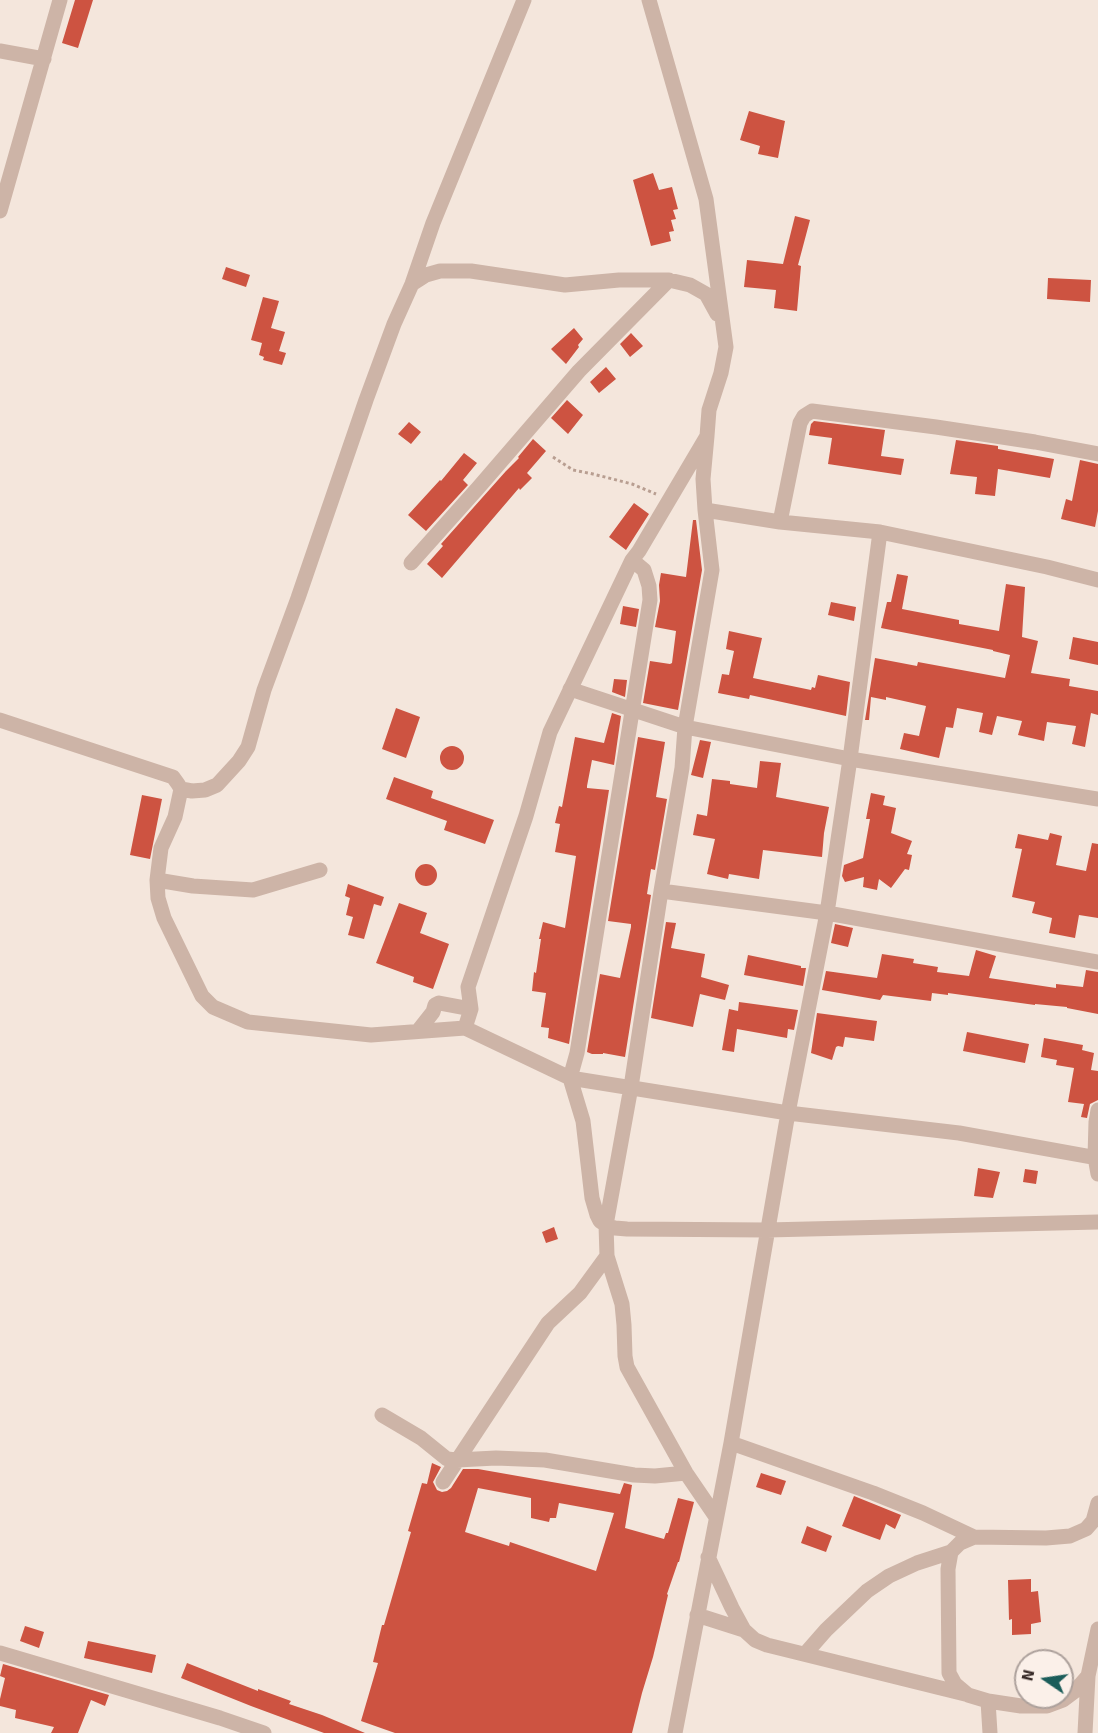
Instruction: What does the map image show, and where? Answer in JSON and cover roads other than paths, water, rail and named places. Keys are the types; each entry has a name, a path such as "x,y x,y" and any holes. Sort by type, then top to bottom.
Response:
{"street":[{"path":"0,211 60,0"},
{"path":"181,789 205,790 217,785 239,761 248,747 264,690 394,324 412,284 433,223 524,0"},
{"path":"649,0 706,199 726,347 721,373 709,410 703,479 712,570 685,727 682,768 631,1087 606,1225 607,1256 622,1304 627,1367 686,1473 716,1517"},
{"path":"0,51 44,59"},
{"path":"412,284 426,275 440,271 471,271 565,285 619,280 669,280 690,285 706,294 721,322"},
{"path":"411,563 579,371 669,280"},
{"path":"780,522 800,423 804,416 812,411 936,427 1098,454"},
{"path":"465,1028 471,1009 468,987 526,816 550,732 632,560 707,436"},
{"path":"705,510 780,522 880,532 1098,580"},
{"path":"675,1733 731,1443 767,1230 826,913 850,759 880,532"},
{"path":"632,560 644,570 650,600 577,1053 570,1078 583,1121 592,1198 600,1221 615,1228 767,1230 1098,1222"},
{"path":"570,689 685,727 850,759 1098,799"},
{"path":"0,720 173,777 181,789 175,817 161,848 156,880 164,918 202,996 213,1007 248,1022 371,1035 465,1028 570,1078 788,1113 959,1133 1097,1158"},
{"path":"156,880 193,886 254,890 320,870"},
{"path":"661,891 826,913 1098,962"},
{"path":"418,1031 433,1012 435,1005 439,1003 471,1009"},
{"path":"1098,1110 1098,1174"},
{"path":"443,1482 541,1332 580,1293 607,1256"},
{"path":"382,1415 421,1438 447,1459 545,1460 655,1476 686,1473"},
{"path":"731,1443 873,1493 974,1537"},
{"path":"805,1654 843,1612 889,1576 907,1567 951,1552 960,1543 974,1537 1070,1536 1086,1529 1093,1521 1098,1503"},
{"path":"951,1552 948,1569 949,1673 955,1684 968,1695"},
{"path":"708,1557 744,1630 755,1640 767,1645 988,1701 1021,1706 1047,1706 1064,1700 1088,1676"},
{"path":"697,1615 744,1630"},
{"path":"1084,1733 1088,1676 1098,1629"},
{"path":"0,1653 264,1733"},
{"path":"988,1701 990,1733"}]}
